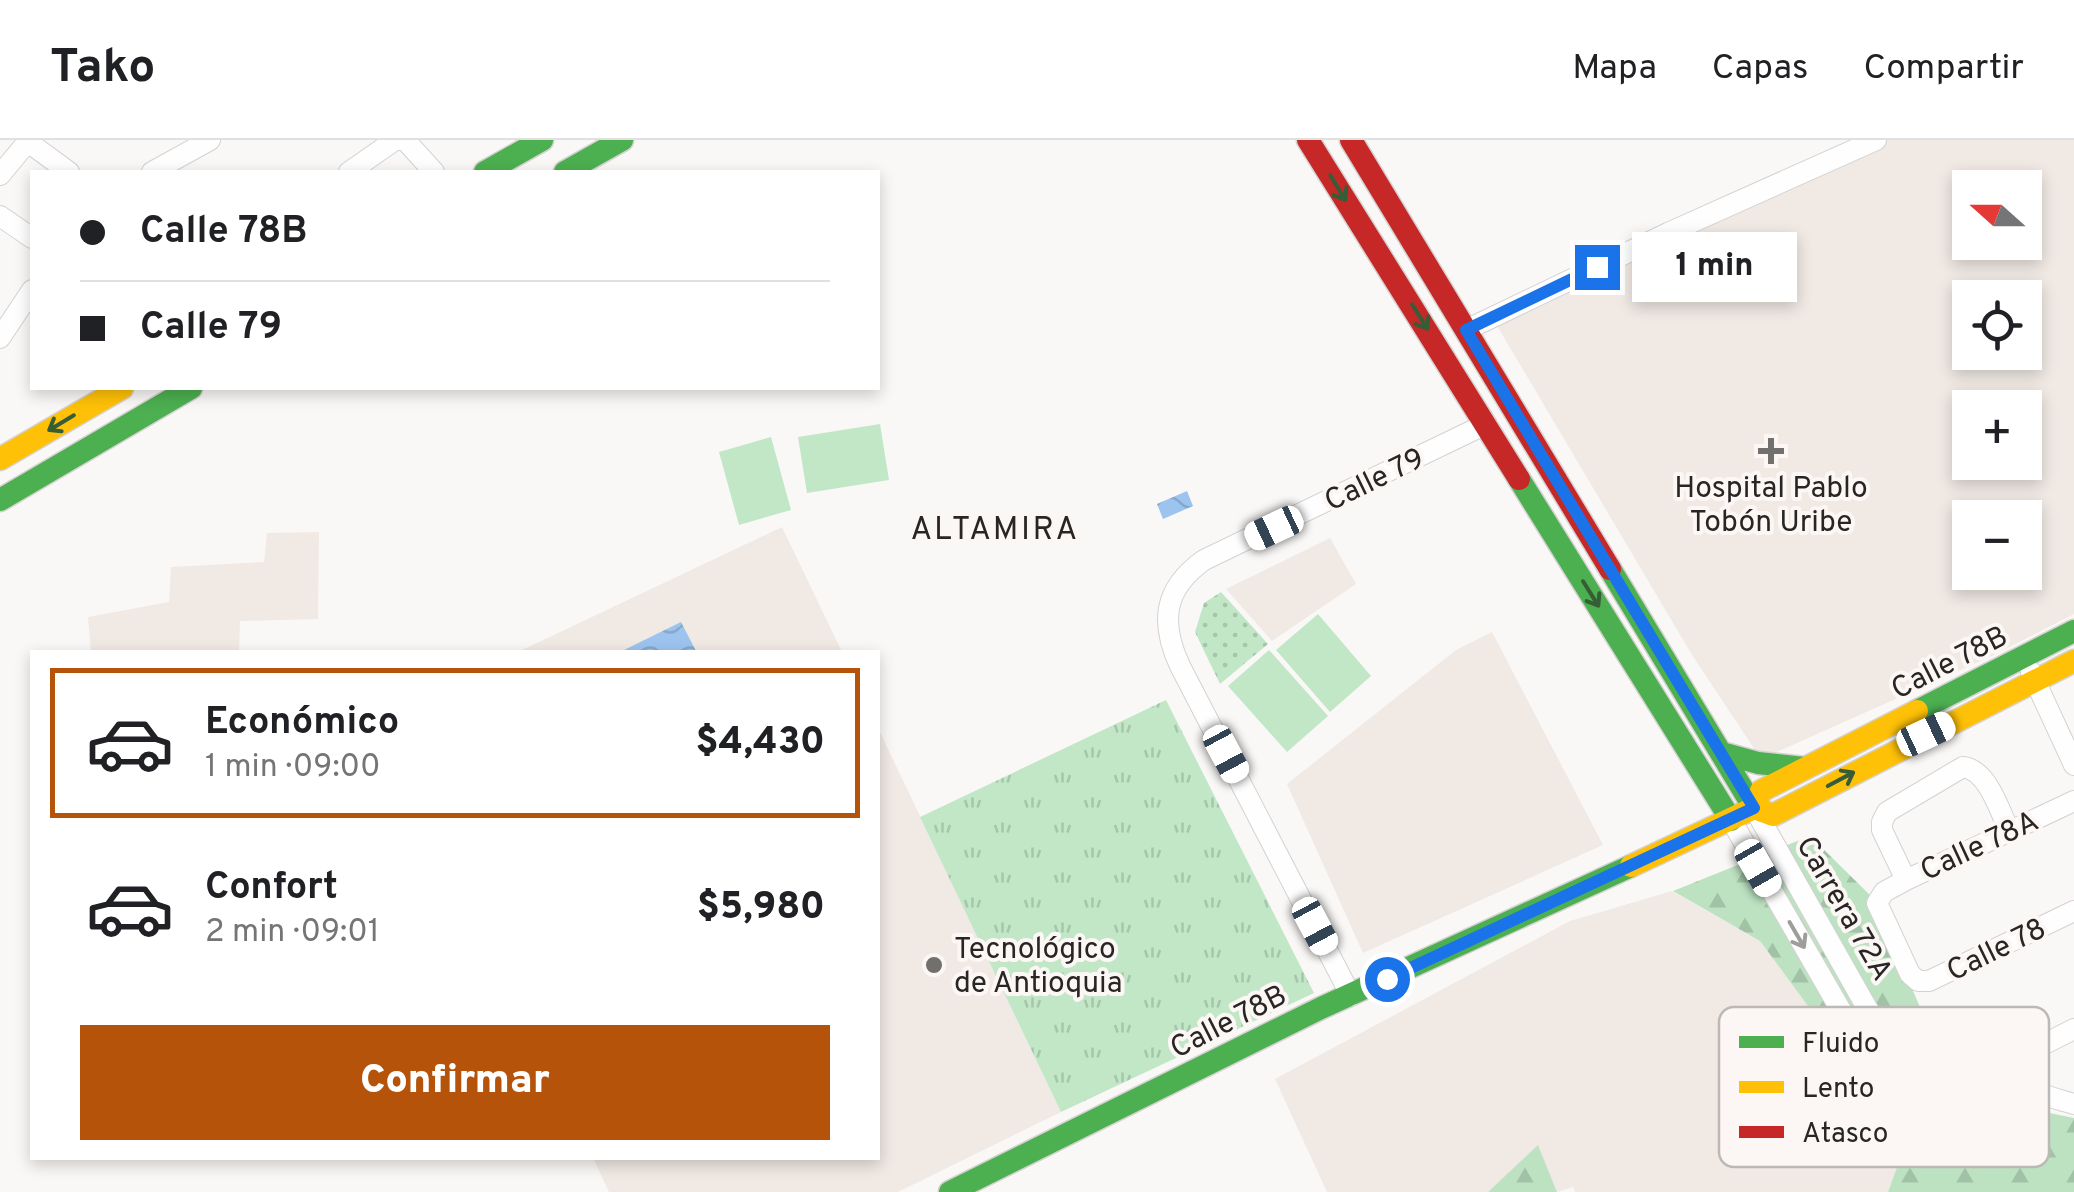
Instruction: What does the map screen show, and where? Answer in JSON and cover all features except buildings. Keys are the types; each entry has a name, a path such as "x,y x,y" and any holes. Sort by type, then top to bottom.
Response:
{"main road":[{"path":"489,170 542,140"},
{"path":"569,170 622,140"},
{"name":"Carrera 72A","path":"1308,140 1730,820"},
{"name":"Carrera 72A","path":"1351,140 1754,808"},
{"path":"1367,236 1396,214"},
{"path":"0,459 119,390"},
{"path":"0,500 188,390"},
{"name":"Calle 78B","path":"950,1192 1351,996 1690,840 1754,808 1761,790 2074,631"},
{"name":"Calle 78B","path":"1754,808 1773,815 2074,661"},
{"path":"1926,734 1956,708 1959,690"},
{"path":"1722,753 1758,763 1805,768"},
{"path":"1690,840 1702,810 1706,778"}],"street":[{"path":"156,170 210,140"},
{"path":"351,170 396,140"},
{"path":"406,140 432,170"},
{"path":"1466,330 1668,233 1876,140"},
{"path":"0,175 28,141 66,170"},
{"path":"0,216 30,237"},
{"path":"0,338 30,293"},
{"name":"Calle 79","path":"1351,996 1180,666 1166,626 1170,602 1178,584 1204,560 1486,424"},
{"path":"2022,659 2066,722 2074,765"},
{"path":"1906,880 1882,830 1882,822 1887,812 1962,767 1972,768 1982,776 2010,830"},
{"name":"Calle 78A","path":"1884,892 2074,801"},
{"name":"Carrera 72A","path":"1754,808 1866,1007"},
{"name":"Carrera 72A","path":"1730,820 1839,1007"},
{"name":"Carrera 72A","path":"1884,892 1877,903 1879,913 1910,974 1918,981"},
{"name":"Calle 78","path":"1918,981 1929,981 2074,911"},
{"path":"2049,1042 2074,1029"},
{"path":"2049,1096 2074,1104"}],"shaded area":[{"name":"Hospital Pablo Tobón Uribe","path":"1887,140 2074,140 2074,614 1994,655 1761,759 1692,655 1496,324"},
{"path":"782,527 841,650 522,650"},
{"path":"319,532 318,619 240,621 239,650 91,650 88,617 169,602 171,567 264,562 267,533"},
{"path":"1330,538 1356,584 1272,641 1226,589"},
{"path":"1492,632 1603,845 1363,953 1287,784 1456,650"},
{"name":"Tecnológico de Antioquia","path":"880,732 1061,1112 898,1192 609,1192 594,1160 880,1160"},
{"path":"1672,891 1760,941 1809,1007 1719,1007 1719,1167 1898,1167 1888,1192 1575,1192 1573,1187 1557,1192 1538,1146 1488,1192 1327,1192 1275,1079 1570,921"}],"green space":[{"path":"880,424 889,480 807,493 798,437"},
{"path":"771,437 791,510 739,525 719,452"},
{"path":"1221,592 1268,644 1220,684 1195,632 1204,603"},
{"path":"1318,614 1371,676 1330,712 1276,650"},
{"path":"1269,650 1328,716 1287,752 1228,686"},
{"path":"1166,700 1314,993 1061,1112 920,817"},
{"path":"1810,836 1873,898 1920,1007 1809,1007 1760,941 1673,891"},
{"path":"2049,1113 2074,1118 2074,1192 1888,1192 1897,1167 2049,1167"},
{"path":"1538,1145 1557,1192 1488,1192"}],"water":[{"path":"1187,491 1193,506 1163,519 1157,504"},
{"path":"681,622 695,650 624,650"}],"traffic: fast":[{"path":"489,170 542,140"},
{"path":"569,170 622,140"},
{"path":"0,500 188,390"},
{"path":"1519,479 1731,820"},
{"path":"1610,569 1754,808"},
{"path":"1917,711 2074,631"},
{"path":"1722,753 1758,763 1804,768"},
{"path":"950,1192 1321,1008 1631,866"}],"traffic: slow":[{"path":"0,459 119,390"},
{"path":"1754,808 1773,815 2074,661"},
{"path":"1631,866 1754,808 1761,791 1917,711"}],"traffic: jam":[{"path":"1308,140 1519,479"},
{"path":"1351,140 1610,569"}],"place":[{"name":"Hospital Pablo Tobón Uribe","path":"1771,451"},
{"name":"Tecnológico de Antioquia","path":"934,965"}],"district":[{"name":"ALTAMIRA","path":"995,528"}],"route":[{"path":"1387,979 1754,808 1466,330 1597,267"}]}
